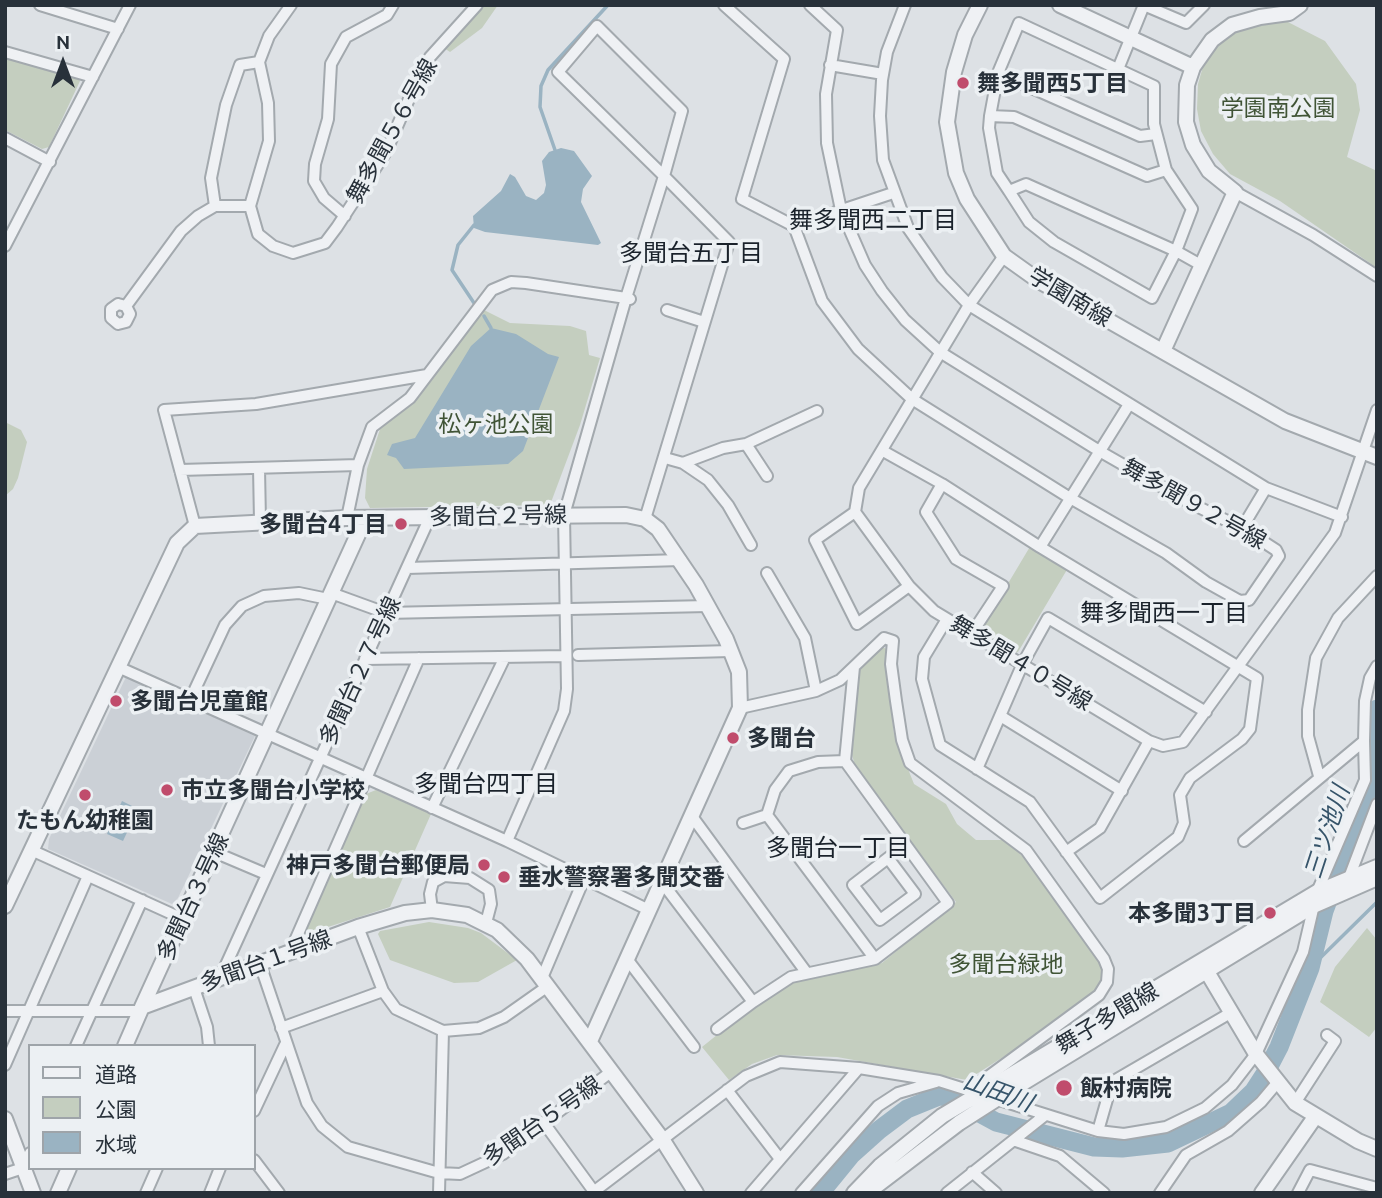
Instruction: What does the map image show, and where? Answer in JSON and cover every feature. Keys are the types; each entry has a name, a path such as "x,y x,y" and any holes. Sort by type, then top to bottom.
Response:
{"street":[{"path":"40,5 118,29"},
{"path":"5,246 130,5"},
{"path":"127,306 181,230 215,206 250,206 269,141 268,103 259,62 269,36 291,5"},
{"path":"345,216 324,198 314,181 315,164 328,119 331,64 346,37 387,15 393,5"},
{"name":"舞多聞５６号線","path":"250,206 258,234 273,246 293,253 325,243 386,152 430,57 477,5"},
{"path":"724,5 784,59 742,199 794,226 893,193"},
{"name":"舞多聞９２号線","path":"794,226 822,301 858,349 912,399 1240,601 1249,600 1279,556 1276,550 1242,528 1190,503 1101,452 940,352 905,320 882,291 865,265 841,210 827,143 826,94 837,30 810,5"},
{"path":"905,5 887,52 880,116 883,160 893,193 921,250 969,305 1128,406 1266,488 1342,517"},
{"name":"学園南線","path":"980,5 965,36 954,72 947,122 957,173 967,199 1004,256 1039,281 1285,421 1361,454 1377,457"},
{"path":"1060,5 1193,67"},
{"path":"1118,69 1145,6 1186,23 1204,5"},
{"path":"1300,5 1289,13 1232,25 1212,40 1193,67 1187,85 1186,121 1193,145 1209,171 1235,192 1313,235 1377,276"},
{"path":"1019,23 1154,86 1156,134 1166,170 1192,209 1152,298 1054,242 1029,222 997,173 990,139 990,116 998,73 1019,23"},
{"path":"507,841 564,711 564,515 629,299 664,176 682,111 597,26 558,72 664,176 729,242 645,519 658,529 681,560 731,651 739,672 740,708 590,1041"},
{"path":"5,52 93,77"},
{"path":"215,206 211,178 226,105 240,65 259,62"},
{"path":"830,65 883,74"},
{"path":"998,73 1140,136 1156,134"},
{"path":"990,116 1014,117 1147,176 1166,170"},
{"path":"6,140 50,162"},
{"path":"1009,191 1026,184 1201,265"},
{"path":"1163,351 1235,192"},
{"path":"909,586 857,624 815,540 855,512 859,488 969,305 1004,256"},
{"path":"347,518 358,465 372,427 410,398 492,289 511,282 629,299"},
{"path":"667,310 704,322"},
{"path":"5,906 177,543 195,526 164,410 256,404 427,374"},
{"path":"1040,547 1128,406"},
{"name":"舞多聞４０号線","path":"855,512 909,586 947,619 1149,741 1163,746 1183,742 1335,533 1377,410"},
{"path":"683,463 723,448 746,444 817,411"},
{"path":"746,444 767,475"},
{"path":"883,451 942,484 1040,547 1257,678 1250,729 1242,739 1190,778 1180,794 1184,823 1178,837 1170,846 1100,898 1030,802 940,745 922,679 924,657 947,619"},
{"path":"665,458 683,463 708,480 728,505 751,545"},
{"path":"180,470 358,465"},
{"path":"259,468 260,521"},
{"path":"942,484 926,512 956,559 1003,586 972,633"},
{"path":"1242,528 1266,488"},
{"name":"多聞台２号線","path":"195,526 347,518 626,515 645,519"},
{"name":"多聞台２７号線","path":"220,978 430,517"},
{"name":"多聞台３号線","path":"141,1009 365,519"},
{"path":"407,568 681,560"},
{"path":"767,573 805,638 816,691"},
{"path":"1319,776 1308,736 1308,710 1316,659 1338,618 1375,581"},
{"path":"190,700 225,625 242,606 264,596 299,593 330,596 386,613 708,606"},
{"path":"977,769 1002,717 1023,663 1048,618 1206,712"},
{"path":"740,708 816,691 840,680 884,638 893,641 891,664 896,701 902,740 910,763 1026,850 1108,969 1107,982 1099,995 974,1092"},
{"path":"578,655 731,651"},
{"path":"365,659 566,656"},
{"path":"432,808 505,657"},
{"path":"290,952 419,658"},
{"path":"544,1123 594,1192 727,1090 762,1067 780,1062 859,1068 940,1081 1044,1116 1098,1131 1124,1134 1166,1127 1205,1108 1232,1086 1256,1054 1303,952 1315,899 1365,780 1365,701 1370,678 1377,666"},
{"path":"118,667 267,736 507,841 649,910"},
{"path":"717,1030 791,977 875,959 948,903 845,761 854,667"},
{"path":"1002,717 1122,791"},
{"path":"1066,852 1101,828 1149,741"},
{"path":"1244,841 1364,741"},
{"path":"1366,755 1377,748"},
{"path":"767,815 775,790 789,771 818,762 845,761"},
{"path":"1347,884 1375,810"},
{"path":"691,815 806,972"},
{"path":"743,823 767,815"},
{"path":"767,815 875,959"},
{"path":"888,858 915,894 880,920 853,885 888,858 905,845"},
{"path":"32,850 183,919"},
{"path":"214,852 266,874"},
{"name":"舞子多聞線","path":"854,1193 874,1187 959,1122 1204,967 1315,899 1377,867"},
{"path":"5,1065 88,876"},
{"path":"432,910 429,894 433,882 444,876 470,878 489,890 491,904 486,923"},
{"name":"舞子多聞線","path":"1347,884 1377,878"},
{"path":"358,927 383,991 397,1009 443,1031 479,1028 503,1017 545,982 584,879"},
{"path":"661,881 753,1002"},
{"path":"77,1044 142,900"},
{"name":"多聞台１号線","path":"141,1009 358,927 405,913 432,910 467,915 486,923 527,959 662,1139 689,1190"},
{"path":"627,959 694,1047"},
{"name":"多聞台５号線","path":"260,964 285,1045 307,1103 322,1126 348,1147 439,1173 460,1174 483,1165 612,1071"},
{"path":"1204,967 1256,1054 1295,1103 1315,1117 1377,1149"},
{"name":"舞子多聞線","path":"874,1187 942,1116 974,1092 1204,967"},
{"path":"194,988 207,1027 209,1044"},
{"path":"281,1028 383,991"},
{"path":"5,1011 90,1012 141,1009 126,1044"},
{"path":"1098,1131 1112,1082 1232,1012"},
{"path":"439,1193 443,1031"},
{"path":"1295,1103 1334,1040"},
{"path":"256,1107 285,1045"},
{"path":"751,1193 859,1068"},
{"path":"802,1193 877,1105 898,1093 940,1081"},
{"path":"1160,1193 1186,1155 1228,1131 1261,1102 1277,1083"},
{"path":"727,1090 780,1159"},
{"path":"947,1193 1016,1141 1044,1116"},
{"path":"1262,1193 1315,1117"},
{"path":"5,1119 8,1137 33,1193"},
{"path":"1016,1141 1060,1156 1104,1193"},
{"path":"5,1174 23,1168 28,1157"},
{"path":"256,1163 276,1192"},
{"path":"58,1193 68,1170"},
{"path":"146,1193 156,1170"},
{"path":"209,1193 219,1170"},
{"path":"1298,1193 1310,1170 1377,1188"},
{"path":"972,1172 996,1193"}],"shaded area":[{"path":"126,677 255,736 178,898 172,904 48,849 49,839"}],"green space":[{"path":"484,5 498,5 482,28 450,52 444,48"},
{"name":"学園南公園","path":"1284,20 1325,41 1356,84 1360,110 1347,157 1377,171 1377,268 1280,201 1230,174 1213,154 1201,131 1197,109 1198,84 1204,63 1219,44 1236,32"},
{"path":"5,58 76,77 80,81 49,147 42,149 5,130"},
{"name":"松ヶ池公園","path":"484,310 510,323 570,326 586,331 589,355 600,358 580,425 550,505 370,508 365,498 367,469 380,429 419,397"},
{"path":"5,422 21,430 27,442 18,478 13,489 5,496"},
{"path":"1031,545 1068,568 1018,652 1012,654 979,632"},
{"name":"多聞台緑地","path":"881,646 888,650 885,658 894,734 914,784 946,804 957,824 976,840 1007,840 1024,858 1100,960 1104,973 1101,985 1052,1026 967,1080 837,1057 777,1055 752,1064 729,1080 702,1047 748,1010 793,982 882,963 956,902 856,769 852,755 860,670"},
{"path":"376,790 431,814 390,907 303,935 366,794"},
{"path":"429,922 468,928 481,933 517,960 478,982 454,983 390,960 378,934 380,931"},
{"path":"1367,928 1377,940 1377,1027 1369,1037 1320,1002 1335,967"}],"water":[{"path":"561,148 574,151 592,176 583,189 581,202 601,243 598,245 485,232 474,228 473,216 501,191 510,174 515,177 526,196 536,200 544,193 546,185 542,161 549,152"},
{"path":"491,328 516,334 548,354 559,357 523,451 508,464 404,469 396,458 387,455 392,444 415,438 471,346"},
{"path":"122,801 138,809 123,841 107,834"}],"waterway":[{"path":"555,150 540,107 541,86 548,70 608,5"},
{"path":"474,225 458,245 452,270 474,303"},
{"path":"484,316 491,328"},
{"name":"山田川","path":"820,1193 851,1155 879,1130 907,1109 939,1096 950,1097 996,1122 1094,1147 1122,1148 1168,1143 1231,1113 1254,1091 1265,1074 1279,1047 1310,968 1324,911 1360,815 1375,762 1377,709"},
{"path":"1310,968 1377,902"}],"place":[{"name":"舞多聞西5丁目","path":"963,83"},
{"name":"多聞台4丁目","path":"401,524"},
{"name":"多聞台児童館","path":"116,701"},
{"name":"多聞台","path":"733,738"},
{"name":"市立多聞台小学校","path":"167,790"},
{"name":"たもん幼稚園","path":"85,795"},
{"name":"神戸多聞台郵便局","path":"484,865"},
{"name":"垂水警察署多聞交番","path":"504,877"},
{"name":"本多聞3丁目","path":"1270,913"},
{"name":"飯村病院","path":"1064,1088"}],"district":[{"name":"舞多聞西二丁目","path":"873,220"},
{"name":"多聞台五丁目","path":"691,253"},
{"name":"舞多聞西一丁目","path":"1164,613"},
{"name":"多聞台四丁目","path":"486,784"},
{"name":"多聞台一丁目","path":"838,848"}],"water label":[{"name":"三ツ池川","path":"1327,832"}]}
